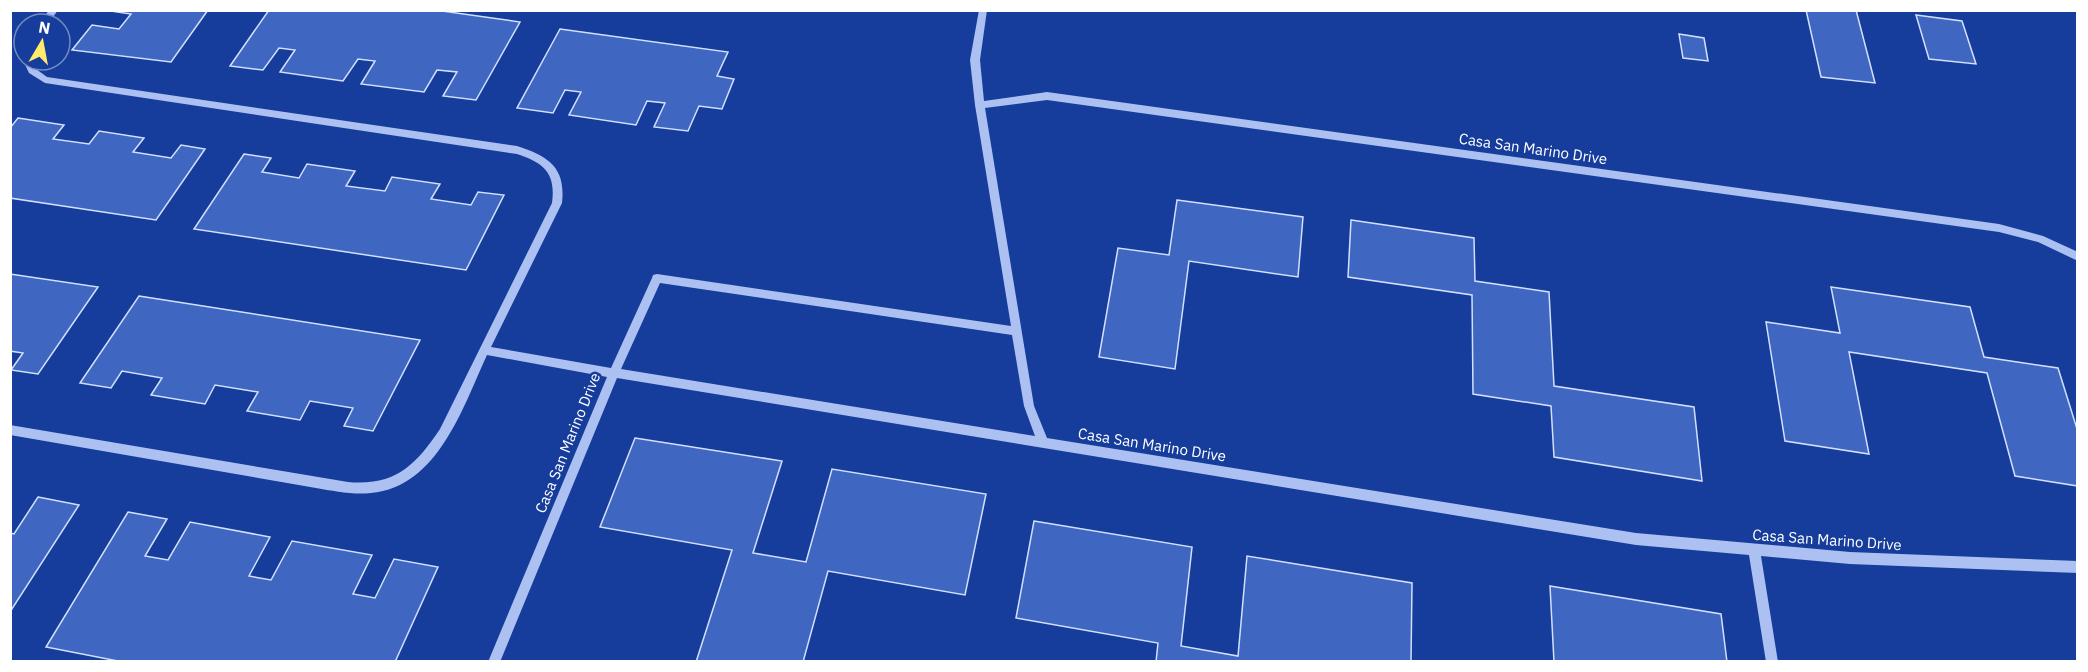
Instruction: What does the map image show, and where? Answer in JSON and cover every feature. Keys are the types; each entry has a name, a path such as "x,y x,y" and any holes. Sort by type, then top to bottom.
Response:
{"street":[{"path":"983,10 975,60 980,105 1029,406 1043,443"},
{"path":"10,430 359,489 382,487 401,479 421,465 439,442 557,203 560,191 549,166 536,155 517,150 45,80 33,72"},
{"name":"Casa San Marino Drive","path":"980,105 1047,96 1999,228 2031,235 2063,247 2078,257"},
{"path":"484,350 614,372 657,278 1017,331"},
{"name":"Casa San Marino Drive","path":"494,662 614,372 1636,539 1850,558 2078,567"},
{"path":"1754,551 1772,662"}],"building":[{"path":"104,10 208,10 171,62 72,50 92,25 119,29 131,14"},
{"path":"269,10 435,10 520,22 476,100 443,96 457,72 437,70 424,92 361,84 375,61 358,59 343,81 280,72 295,50 279,48 263,70 230,66"},
{"path":"1806,10 1856,10 1875,83 1821,77"},
{"path":"1916,15 1962,21 1976,64 1929,59"},
{"path":"560,29 728,52 717,76 734,79 722,109 699,106 688,131 654,127 665,103 647,101 636,125 569,115 581,92 565,90 553,113 517,108"},
{"path":"1679,34 1704,38 1708,61 1683,58"},
{"path":"18,118 64,125 53,139 89,144 99,131 144,138 133,152 171,158 181,145 205,149 156,220 10,198 10,128"},
{"path":"244,154 271,158 262,172 299,178 307,164 355,171 346,186 385,191 392,177 440,184 431,199 471,205 478,192 504,195 466,270 194,229"},
{"path":"1177,200 1303,217 1298,277 1189,261 1175,369 1099,357 1118,248 1169,255"},
{"path":"1351,220 1474,238 1475,281 1549,292 1554,386 1694,407 1702,481 1554,457 1551,406 1473,394 1472,295 1348,277"},
{"path":"10,274 98,287 38,374 11,370 23,353 10,351"},
{"path":"1831,287 1970,307 1984,357 2058,368 2078,432 2078,486 2015,476 1987,373 1849,352 1869,454 1785,441 1766,322 1840,333"},
{"path":"139,296 420,340 373,431 344,426 353,408 310,401 300,420 247,411 258,392 215,385 205,404 151,395 162,378 122,371 111,388 80,383"},
{"path":"635,438 782,461 753,553 806,562 832,469 986,494 965,595 828,571 803,662 696,662 732,550 600,527"},
{"path":"38,497 79,505 10,612 10,533 14,534"},
{"path":"128,512 167,519 145,556 168,560 190,522 270,537 249,576 271,580 292,541 372,555 353,594 375,598 394,559 438,567 395,662 123,662 46,647"},
{"path":"1034,521 1192,547 1181,646 1238,656 1247,556 1412,583 1411,662 1156,662 1158,643 1016,618"},
{"path":"1550,586 1721,614 1727,662 1554,662"}]}
